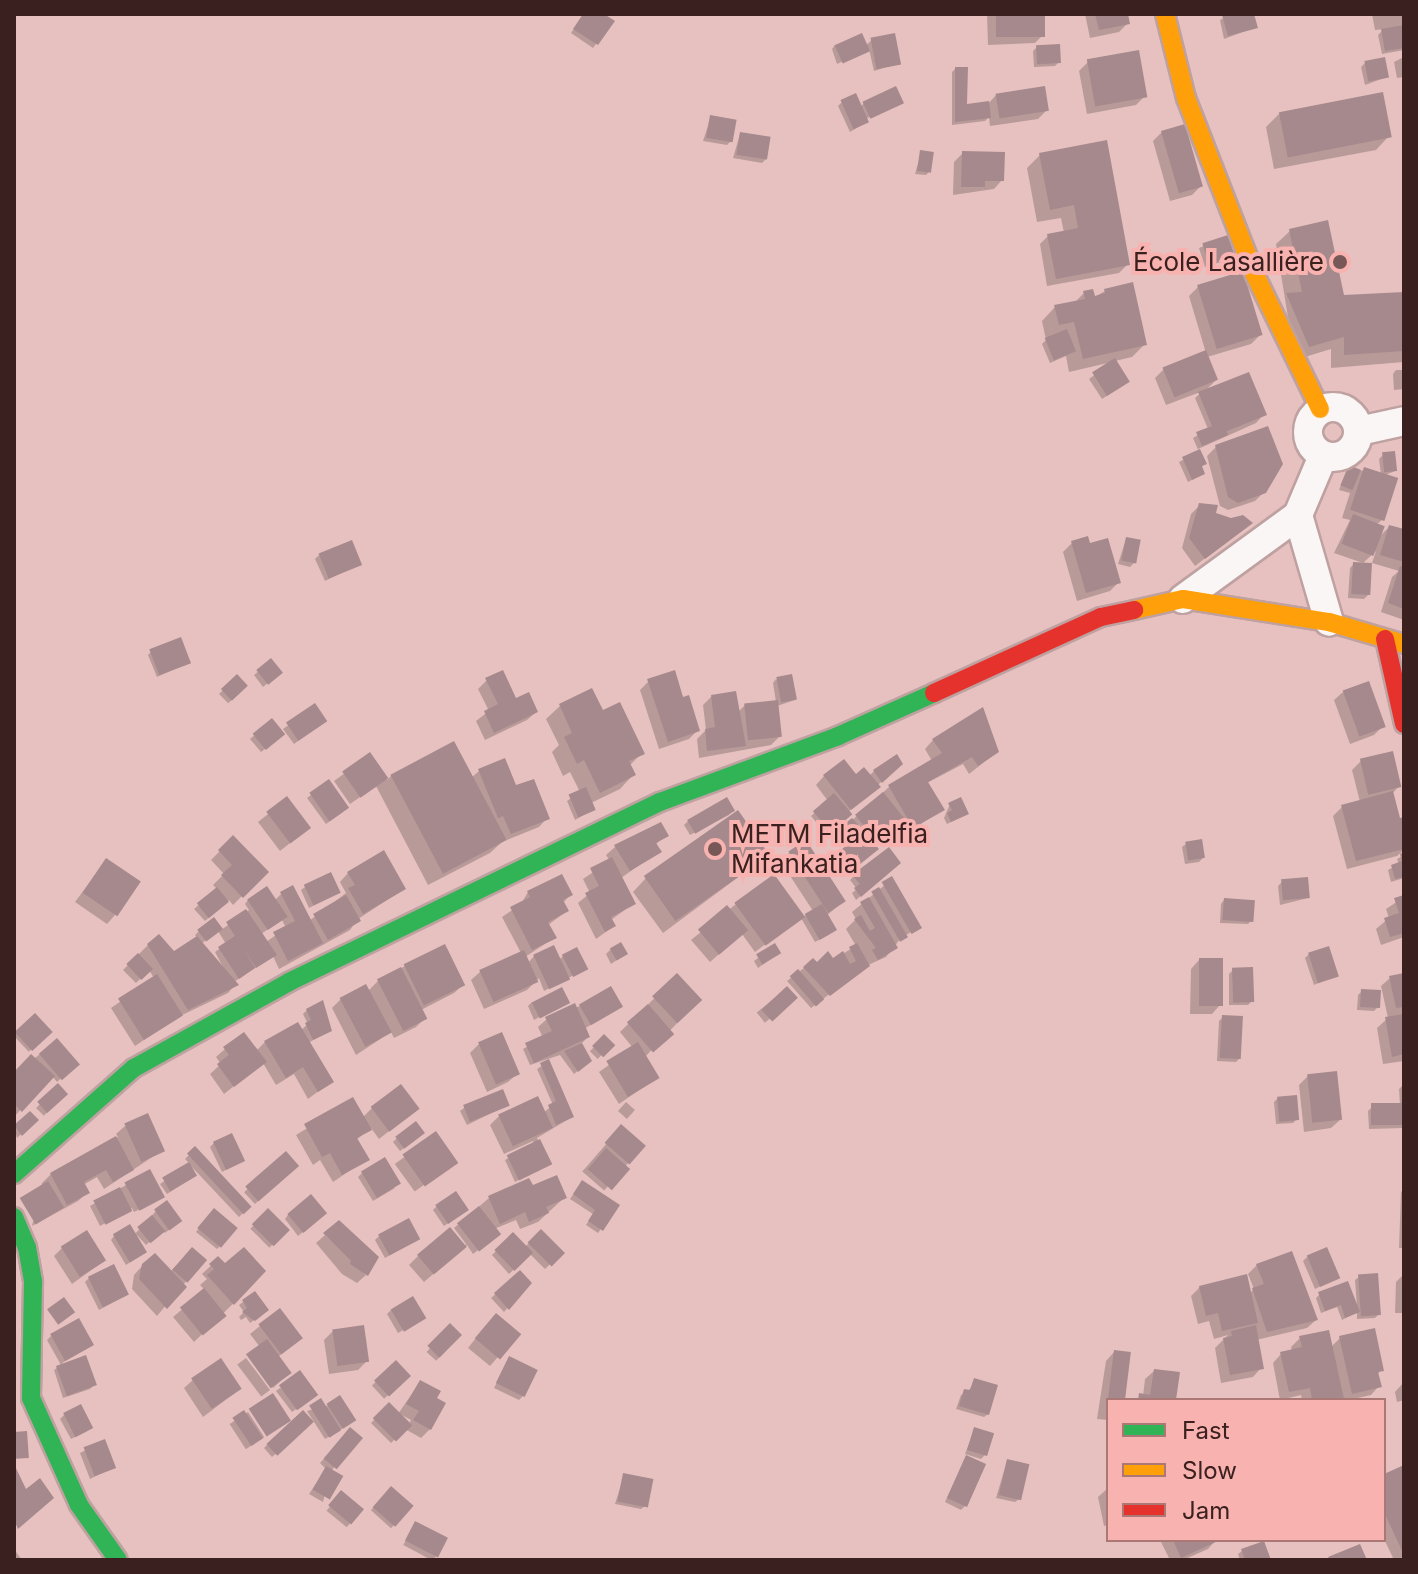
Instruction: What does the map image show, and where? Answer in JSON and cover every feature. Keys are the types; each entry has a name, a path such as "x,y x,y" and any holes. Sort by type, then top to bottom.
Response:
{"main road":[{"path":"1166,15 1186,98 1255,275 1320,409"},
{"path":"14,1174 134,1068 303,975 660,802 838,736 1101,617 1183,599 1329,622 1404,644"},
{"path":"1385,639 1404,724"},
{"path":"14,1217 27,1247 33,1282 31,1398 79,1505 118,1560"}],"street":[{"path":"1337,406 1353,415 1359,431 1354,447 1340,457 1323,456 1309,443 1308,424 1320,409 1337,406"},
{"path":"1359,431 1404,421"},
{"path":"1183,599 1298,515 1323,456"},
{"path":"1298,515 1329,622"}],"building":[{"path":"583,14 604,14 615,21 598,45 573,29"},
{"path":"996,14 1045,14 1045,37 996,37"},
{"path":"1095,14 1128,14 1130,24 1099,30"},
{"path":"1254,14 1258,28 1228,36 1222,15"},
{"path":"1404,25 1404,48 1385,51 1381,29"},
{"path":"862,33 870,51 843,63 835,45"},
{"path":"895,33 901,64 877,69 870,38"},
{"path":"1060,44 1061,63 1037,64 1036,45"},
{"path":"1139,50 1147,97 1095,106 1087,59"},
{"path":"1385,57 1389,78 1368,82 1364,61"},
{"path":"955,67 968,67 967,104 989,101 991,118 955,122"},
{"path":"896,86 904,103 870,119 862,102"},
{"path":"1045,86 1049,111 1000,119 996,94"},
{"path":"1383,92 1392,137 1288,157 1279,112"},
{"path":"856,93 869,122 853,129 840,100"},
{"path":"710,115 737,120 733,142 706,138"},
{"path":"1185,124 1203,186 1179,193 1161,131"},
{"path":"740,132 771,137 767,160 736,155"},
{"path":"1107,140 1130,265 1056,279 1047,234 1078,228 1074,205 1050,210 1039,153"},
{"path":"920,150 934,152 931,173 917,171"},
{"path":"962,151 1005,152 1004,181 985,181 985,187 961,187"},
{"path":"1328,220 1344,295 1404,292 1404,351 1344,355 1344,337 1309,347 1286,293 1302,292 1289,229"},
{"path":"1228,235 1235,256 1209,264 1202,243"},
{"path":"1243,271 1263,335 1217,349 1197,285"},
{"path":"1133,282 1147,345 1083,359 1074,322 1059,325 1054,305 1085,299 1083,291 1093,289 1095,296 1105,293 1104,289"},
{"path":"1067,329 1076,351 1054,360 1045,338"},
{"path":"1206,350 1218,380 1174,397 1162,368"},
{"path":"1115,358 1130,382 1107,396 1092,372"},
{"path":"1249,372 1267,415 1227,431 1228,435 1202,446 1196,432 1212,426 1198,392"},
{"path":"1268,426 1283,464 1266,493 1238,503 1228,497 1215,445"},
{"path":"1200,449 1207,464 1202,466 1205,474 1192,480 1182,457"},
{"path":"1395,451 1397,471 1384,472 1382,452"},
{"path":"1349,465 1361,470 1352,490 1340,485"},
{"path":"1364,467 1398,478 1384,521 1350,510"},
{"path":"1199,503 1218,505 1216,513 1231,518 1243,515 1253,523 1205,559 1189,538"},
{"path":"1353,514 1385,526 1373,556 1342,544"},
{"path":"1389,525 1404,529 1404,562 1380,555"},
{"path":"1088,536 1090,543 1108,538 1121,583 1086,593 1071,541"},
{"path":"1126,537 1141,540 1136,563 1121,561"},
{"path":"352,540 362,565 329,579 319,553"},
{"path":"1353,562 1372,563 1370,595 1351,594"},
{"path":"1400,566 1404,567 1404,609 1388,603"},
{"path":"181,637 191,663 159,675 149,649"},
{"path":"271,658 283,673 268,685 256,670"},
{"path":"503,670 516,698 529,692 538,712 494,733 484,711 498,704 485,678"},
{"path":"675,670 683,697 689,695 700,731 668,742 647,679"},
{"path":"237,674 248,686 232,701 221,689"},
{"path":"792,674 797,700 781,703 776,677"},
{"path":"1369,681 1386,727 1359,737 1343,691"},
{"path":"592,688 603,710 620,702 645,754 629,761 636,775 600,793 584,760 577,764 564,737 572,733 559,704"},
{"path":"736,691 746,746 707,751 705,729 715,727 711,695"},
{"path":"778,700 782,737 748,740 744,704"},
{"path":"315,703 327,721 298,741 286,723"},
{"path":"983,707 999,752 978,766 972,757 928,782 945,810 913,828 888,785 942,753 932,739"},
{"path":"272,718 285,734 266,750 253,734"},
{"path":"454,741 507,840 443,874 390,775"},
{"path":"1393,751 1401,787 1368,795 1360,759"},
{"path":"370,752 388,778 361,798 342,772"},
{"path":"897,754 903,764 882,783 873,770"},
{"path":"505,758 516,785 534,779 550,819 511,834 503,816 498,818 478,769"},
{"path":"844,759 856,774 864,767 881,787 851,810 823,775"},
{"path":"329,779 349,808 329,821 309,793"},
{"path":"586,787 596,810 578,817 569,794"},
{"path":"1393,791 1400,818 1404,817 1404,849 1356,861 1341,805"},
{"path":"883,792 904,818 876,840 855,815"},
{"path":"834,793 852,814 831,833 813,811"},
{"path":"287,796 311,828 290,844 266,812"},
{"path":"727,797 735,811 695,834 687,820"},
{"path":"961,797 969,814 951,822 947,813 952,810 948,803"},
{"path":"738,810 770,855 675,921 644,876"},
{"path":"852,818 879,849 854,869 839,852 852,840 841,827"},
{"path":"661,822 669,836 656,843 662,852 630,871 614,845"},
{"path":"233,835 269,872 243,898 221,875 232,865 218,850"},
{"path":"1202,839 1205,858 1188,860 1185,842"},
{"path":"806,840 846,901 828,913 788,851"},
{"path":"889,847 901,863 861,897 854,888 860,884 852,875"},
{"path":"384,850 406,889 363,914 348,888 355,885 347,872"},
{"path":"1404,852 1404,877 1395,879 1391,865 1402,861 1400,854"},
{"path":"612,857 636,904 611,917 616,926 605,932 585,893 599,886 590,868"},
{"path":"106,858 141,881 117,916 83,893"},
{"path":"331,872 341,893 314,906 304,885"},
{"path":"562,874 573,895 563,900 569,911 548,922 557,938 532,950 510,907 530,897 527,891"},
{"path":"774,874 805,917 766,946 734,903"},
{"path":"892,876 922,928 912,934 882,882"},
{"path":"1308,877 1310,898 1283,900 1281,879"},
{"path":"293,885 323,943 288,961 273,932 295,921 280,892"},
{"path":"267,886 288,917 268,930 247,899"},
{"path":"217,887 229,902 209,918 197,903"},
{"path":"879,887 908,937 900,942 871,892"},
{"path":"346,895 361,921 328,940 313,914"},
{"path":"1404,895 1404,933 1390,937 1384,918 1399,913 1394,898"},
{"path":"869,897 898,948 878,960 872,950 876,948 854,919 861,915 870,931 875,928 860,902"},
{"path":"1224,898 1255,900 1253,922 1222,920"},
{"path":"822,904 837,930 820,940 805,914"},
{"path":"727,905 748,930 719,955 698,929"},
{"path":"246,909 277,955 256,968 243,948 255,968 239,979 218,947 235,936 226,922"},
{"path":"214,917 223,929 206,942 197,930"},
{"path":"159,934 174,951 197,936 239,985 188,1010 147,944"},
{"path":"621,942 628,954 617,961 610,948"},
{"path":"775,943 781,953 762,965 756,954"},
{"path":"857,943 870,966 830,996 803,967 813,958 817,962 828,951 833,958 843,951 850,964 856,961 849,947"},
{"path":"445,944 465,985 424,1006 404,964"},
{"path":"554,945 570,979 549,989 533,955"},
{"path":"1329,946 1339,976 1318,983 1308,953"},
{"path":"577,947 588,969 573,977 562,955"},
{"path":"524,950 538,982 493,1002 479,970"},
{"path":"138,953 153,969 141,980 126,964"},
{"path":"1199,958 1223,958 1223,1006 1199,1006"},
{"path":"401,967 427,1019 403,1031 377,979"},
{"path":"1253,967 1254,1002 1233,1003 1232,968"},
{"path":"798,969 824,999 816,1006 790,976"},
{"path":"677,973 702,1000 677,1023 652,996"},
{"path":"1404,973 1404,1007 1396,1008 1389,976"},
{"path":"157,974 183,1016 144,1040 118,998"},
{"path":"366,984 392,1033 365,1047 340,998"},
{"path":"611,986 623,1007 591,1025 579,1005"},
{"path":"787,986 798,998 772,1022 761,1010"},
{"path":"562,987 570,1003 540,1018 532,1002"},
{"path":"1361,989 1381,990 1380,1008 1360,1007"},
{"path":"323,1000 332,1031 313,1040 305,1023 311,1020 306,1009"},
{"path":"575,1003 590,1037 534,1063 525,1043 552,1031 545,1017"},
{"path":"648,1004 674,1034 653,1053 627,1022"},
{"path":"35,1013 53,1032 32,1051 15,1032"},
{"path":"1404,1014 1404,1054 1392,1057 1385,1017"},
{"path":"1222,1015 1243,1016 1241,1059 1220,1058"},
{"path":"298,1022 334,1082 318,1092 303,1067 286,1078 264,1041"},
{"path":"244,1032 267,1062 234,1087 217,1064 229,1055 223,1047"},
{"path":"502,1032 520,1074 496,1085 478,1042"},
{"path":"604,1034 615,1045 603,1057 592,1046"},
{"path":"57,1038 80,1064 62,1080 39,1054"},
{"path":"638,1042 660,1078 628,1097 606,1061"},
{"path":"582,1043 592,1061 578,1072 564,1051"},
{"path":"31,1054 55,1076 22,1112 14,1104 14,1072"},
{"path":"549,1059 574,1117 556,1125 548,1105 556,1101 540,1063"},
{"path":"1337,1071 1342,1120 1312,1123 1307,1074"},
{"path":"58,1083 68,1094 47,1113 37,1102"},
{"path":"401,1084 420,1109 389,1132 371,1107"},
{"path":"503,1089 510,1106 470,1122 463,1105"},
{"path":"1297,1095 1299,1120 1279,1122 1277,1097"},
{"path":"538,1096 553,1128 513,1146 498,1115"},
{"path":"353,1097 372,1130 357,1138 370,1160 342,1175 330,1153 322,1157 304,1124"},
{"path":"1371,1103 1404,1103 1404,1125 1371,1125"},
{"path":"30,1111 39,1120 22,1136 14,1125"},
{"path":"148,1113 165,1151 141,1162 124,1124"},
{"path":"416,1121 425,1133 404,1149 395,1137"},
{"path":"621,1124 646,1146 630,1165 605,1143"},
{"path":"436,1131 458,1163 425,1186 402,1155"},
{"path":"232,1133 245,1161 226,1170 213,1142"},
{"path":"116,1136 134,1170 113,1182 106,1170 84,1182 90,1193 67,1205 50,1173"},
{"path":"540,1139 552,1164 519,1180 507,1155"},
{"path":"195,1146 252,1207 244,1214 187,1154"},
{"path":"606,1148 630,1169 612,1190 588,1169"},
{"path":"286,1151 299,1166 258,1202 245,1186"},
{"path":"385,1157 401,1184 377,1198 361,1171"},
{"path":"189,1162 197,1176 170,1191 162,1178"},
{"path":"150,1169 165,1197 139,1211 124,1183"},
{"path":"557,1175 567,1198 546,1207 549,1213 529,1222 525,1212 500,1224 488,1196 529,1178 533,1185"},
{"path":"582,1180 620,1205 603,1231 588,1221 595,1210 573,1194"},
{"path":"48,1181 64,1208 36,1225 20,1198"},
{"path":"120,1187 132,1211 106,1225 93,1201"},
{"path":"456,1191 469,1210 448,1224 435,1205"},
{"path":"311,1194 327,1213 303,1233 287,1214"},
{"path":"167,1200 182,1221 169,1230 154,1209"},
{"path":"479,1206 501,1234 479,1252 457,1223"},
{"path":"214,1208 238,1228 221,1248 197,1228"},
{"path":"268,1208 290,1230 274,1246 252,1224"},
{"path":"152,1215 165,1231 150,1243 137,1227"},
{"path":"409,1218 420,1239 389,1256 378,1234"},
{"path":"339,1220 379,1257 368,1276 350,1264 351,1261 323,1233"},
{"path":"130,1224 147,1252 130,1263 113,1234"},
{"path":"450,1227 467,1247 434,1275 417,1255"},
{"path":"541,1229 565,1253 552,1266 528,1242"},
{"path":"87,1230 106,1261 80,1277 61,1246"},
{"path":"513,1232 533,1253 514,1271 494,1250"},
{"path":"192,1247 207,1260 187,1283 172,1270"},
{"path":"244,1247 266,1271 234,1305 207,1275 214,1269 209,1264 218,1256 225,1263"},
{"path":"1327,1247 1340,1278 1320,1287 1307,1256"},
{"path":"1292,1251 1318,1320 1267,1332 1252,1288 1264,1284 1256,1264"},
{"path":"155,1253 187,1287 167,1309 139,1279 142,1264"},
{"path":"114,1264 129,1295 103,1307 88,1277"},
{"path":"520,1270 532,1283 509,1310 494,1293"},
{"path":"1378,1273 1381,1315 1361,1316 1358,1274"},
{"path":"1247,1274 1258,1323 1222,1331 1218,1313 1206,1316 1199,1286"},
{"path":"1348,1281 1360,1312 1345,1318 1341,1305 1325,1311 1318,1292"},
{"path":"204,1288 227,1316 203,1335 180,1308"},
{"path":"255,1291 269,1310 255,1321 242,1312 247,1308 242,1300"},
{"path":"413,1296 426,1318 404,1332 391,1309"},
{"path":"64,1297 75,1312 58,1325 47,1309"},
{"path":"280,1308 303,1338 281,1355 258,1324"},
{"path":"496,1313 521,1334 500,1359 475,1338"},
{"path":"79,1318 94,1345 65,1361 50,1334"},
{"path":"450,1323 462,1335 439,1358 427,1346"},
{"path":"364,1325 369,1362 337,1366 332,1329"},
{"path":"1256,1325 1264,1369 1230,1375 1223,1338 1232,1336 1231,1331"},
{"path":"1375,1328 1384,1371 1378,1372 1382,1387 1352,1394 1339,1336"},
{"path":"1329,1330 1344,1398 1312,1398 1310,1388 1289,1392 1280,1352 1302,1347 1299,1336"},
{"path":"267,1339 292,1373 271,1388 246,1354"},
{"path":"1114,1350 1131,1352 1125,1398 1108,1398"},
{"path":"86,1355 97,1385 67,1396 56,1366"},
{"path":"509,1356 538,1370 525,1397 496,1383"},
{"path":"221,1358 242,1389 212,1409 191,1378"},
{"path":"396,1360 411,1376 389,1397 374,1380"},
{"path":"1154,1369 1180,1372 1176,1398 1138,1398 1139,1393 1150,1395"},
{"path":"300,1370 318,1395 297,1410 279,1385"},
{"path":"974,1378 998,1385 989,1415 959,1406 964,1389 970,1390"},
{"path":"420,1380 441,1391 437,1398 446,1403 431,1430 413,1420 419,1411 406,1404"},
{"path":"273,1393 291,1421 267,1436 249,1409"},
{"path":"340,1395 356,1420 343,1429 327,1404"},
{"path":"321,1398 341,1430 329,1438 309,1405"},
{"path":"389,1402 412,1425 396,1442 373,1418"},
{"path":"81,1404 93,1428 75,1437 63,1413"},
{"path":"244,1410 263,1438 251,1446 232,1418"},
{"path":"303,1410 314,1422 277,1456 266,1444"},
{"path":"350,1427 363,1438 337,1469 324,1458"},
{"path":"974,1427 994,1433 987,1456 967,1450"},
{"path":"27,1431 29,1458 16,1459 14,1432"},
{"path":"105,1439 116,1468 95,1476 84,1447"},
{"path":"966,1455 986,1464 967,1507 947,1498"},
{"path":"1007,1459 1029,1464 1021,1500 999,1495"},
{"path":"14,1464 26,1489 40,1478 54,1498 18,1529 14,1520"},
{"path":"1404,1465 1404,1555 1386,1516 1386,1473"},
{"path":"326,1466 343,1476 330,1499 312,1489"},
{"path":"623,1473 653,1479 648,1507 617,1501"},
{"path":"391,1486 414,1506 395,1527 373,1507"},
{"path":"341,1490 364,1509 351,1525 328,1505"},
{"path":"415,1521 448,1538 438,1557 405,1541"},
{"path":"1174,1542 1216,1542 1181,1558"},
{"path":"1264,1542 1271,1560 1245,1560 1241,1549"},
{"path":"1360,1544 1367,1560 1330,1560 1328,1557"}],"traffic: fast":[{"path":"14,1174 134,1068 289,982 660,802 838,736 934,693"},
{"path":"14,1217 27,1247 33,1282 31,1398 79,1505 118,1560"}],"traffic: slow":[{"path":"1165,14 1186,98 1255,275 1320,409"},
{"path":"1134,610 1183,599 1329,622 1404,644"}],"traffic: jam":[{"path":"934,693 1101,617 1134,610"},
{"path":"1385,639 1404,724"}],"place":[{"name":"École Lasallière","path":"1340,262"},
{"name":"METM Filadelfia Mifankatia","path":"715,849"}]}
